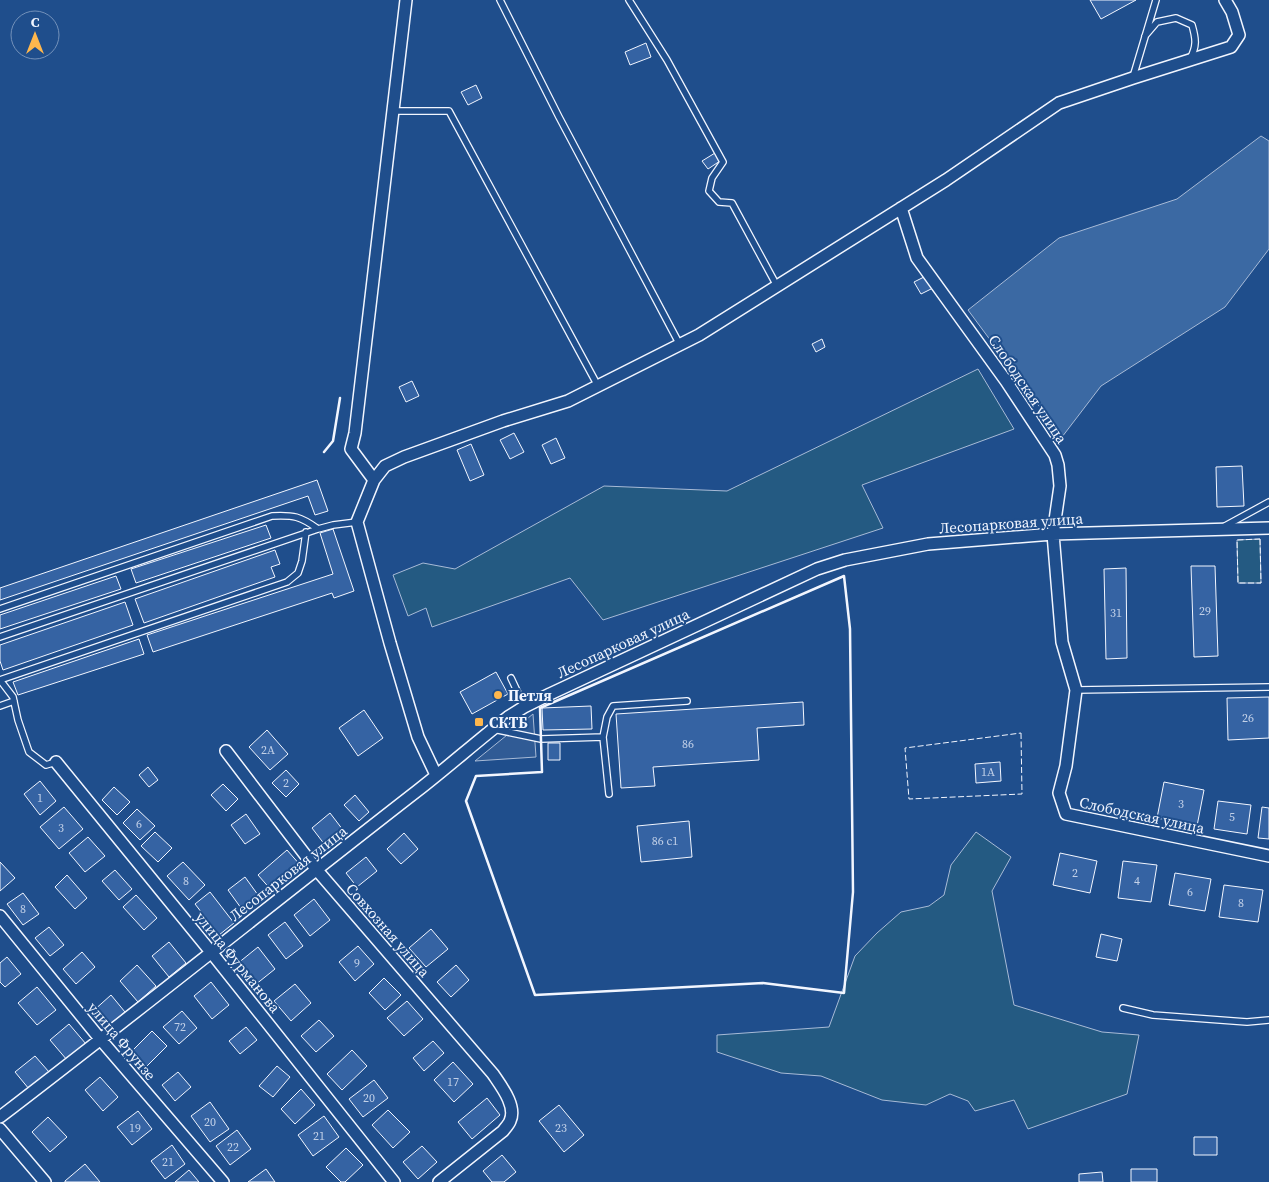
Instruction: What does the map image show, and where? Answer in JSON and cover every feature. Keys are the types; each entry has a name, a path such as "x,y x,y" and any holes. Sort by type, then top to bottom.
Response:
{"street":[{"path":"374,480 351,448 356,424 406,0"},
{"path":"436,775 418,737 357,522 374,480 385,466 404,457 568,401 699,335 946,180 1059,104 1231,47 1239,35 1232,12 1225,0"},
{"name":"Слободская улица","path":"901,208 917,258 1006,381 1056,455 1060,486 1053,534 1062,642 1076,690 1066,766 1059,792 1066,814 1269,856"},
{"name":"Лесопарковая улица","path":"0,1117 101,1040 493,729 524,707 816,569 845,560 928,544 1053,534 1269,528"},
{"name":"Совхозная улица","path":"226,751 316,869 506,1091 512,1108 511,1120 503,1130 439,1182"},
{"name":"улица Фурманова","path":"56,762 211,952 394,1182"},
{"name":"улица Фрунзе","path":"0,916 101,1040 223,1182"},
{"path":"0,1129 45,1182"}],"lane":[{"path":"500,0 564,126 680,345"},
{"path":"629,0 667,60 723,162 712,178 709,192 719,202 732,203 777,286"},
{"path":"1133,78 1156,0"},
{"path":"1146,36 1157,22 1176,18 1192,25 1196,38 1194,52 1190,60"},
{"path":"393,111 449,111 598,386"},
{"path":"1218,529 1269,502"},
{"path":"0,609 272,516 289,516 304,519 318,529"},
{"path":"0,637 306,532 333,525 357,522"},
{"path":"56,762 46,765 30,752 18,720 13,697 0,680 287,582 298,573 302,562 306,532"},
{"path":"511,678 524,707"},
{"path":"1076,690 1269,687"},
{"path":"0,706 14,701"},
{"path":"609,794 603,738 607,717 613,706 687,701"},
{"path":"493,729 541,738 603,738"},
{"path":"1123,1008 1153,1015 1246,1022 1269,1020"}],"shaded area":[{"path":"1261,136 1269,141 1269,249 1225,307 1101,386 1062,437 968,310 1059,238 1177,199"},
{"path":"978,369 1014,429 862,485 883,528 603,620 570,578 432,627 426,608 408,616 393,575 423,563 455,569 604,486 727,491"},
{"path":"1260,539 1261,583 1238,583 1237,540"},
{"path":"533,714 536,757 475,761"},
{"path":"976,832 1011,857 992,891 1014,1005 1102,1032 1139,1035 1127,1094 1028,1129 1014,1100 975,1111 968,1101 950,1094 926,1105 882,1100 821,1076 781,1073 717,1052 717,1035 829,1027 855,956 901,912 929,906 944,895 951,865"}],"building":[{"path":"1090,0 1136,0 1101,19"},
{"path":"646,43 651,57 630,65 625,52"},
{"path":"476,85 482,98 468,105 461,92"},
{"path":"715,153 720,161 708,169 702,161"},
{"path":"926,276 933,288 921,294 914,282"},
{"path":"822,339 825,347 816,352 812,344"},
{"path":"412,381 419,396 406,402 399,387"},
{"path":"514,433 524,452 510,459 500,440"},
{"path":"556,438 565,458 551,464 542,445"},
{"path":"471,444 484,475 470,481 457,450"},
{"path":"1242,466 1244,506 1217,507 1216,467"},
{"path":"317,480 328,511 315,515 308,496 0,600 0,588"},
{"path":"266,525 271,538 136,583 131,569"},
{"path":"333,529 354,591 334,598 332,593 153,652 147,635 333,574 320,533"},
{"path":"275,550 280,564 271,567 275,577 144,623 135,599"},
{"path":"1191,566 1215,566 1218,656 1194,657"},
{"path":"1126,568 1127,658 1106,659 1104,569"},
{"path":"116,576 121,589 0,629 0,615"},
{"path":"125,602 133,625 3,670 0,661 0,645"},
{"path":"139,639 144,654 18,695 13,682"},
{"path":"496,672 508,694 472,714 460,692"},
{"path":"1269,697 1269,738 1228,740 1227,698"},
{"path":"803,702 804,725 757,728 759,760 653,767 655,786 621,788 616,714"},
{"path":"591,706 592,729 543,730 542,708"},
{"path":"364,710 383,738 358,756 339,728"},
{"path":"267,730 288,754 270,770 249,747"},
{"path":"548,743 560,743 560,760 548,760"},
{"path":"1000,762 1001,781 976,783 975,764"},
{"path":"148,767 158,780 149,787 139,775"},
{"path":"286,770 299,784 286,797 272,783"},
{"path":"40,781 56,801 40,815 24,794"},
{"path":"1164,782 1204,790 1197,826 1157,818"},
{"path":"223,784 238,799 226,811 211,795"},
{"path":"114,787 130,802 117,815 102,800"},
{"path":"355,795 369,812 359,821 344,805"},
{"path":"1218,801 1251,805 1247,834 1214,829"},
{"path":"64,807 83,829 59,849 40,827"},
{"path":"1262,807 1269,808 1269,839 1258,838"},
{"path":"137,809 155,826 140,840 123,823"},
{"path":"330,813 343,830 325,845 312,828"},
{"path":"246,814 260,834 245,844 231,825"},
{"path":"689,821 692,857 641,862 637,826"},
{"path":"155,832 172,848 158,862 141,846"},
{"path":"404,833 418,849 401,864 387,849"},
{"path":"88,837 105,856 85,872 69,853"},
{"path":"287,850 301,866 272,891 258,875"},
{"path":"1060,853 1097,861 1090,893 1053,885"},
{"path":"366,857 377,871 357,887 346,873"},
{"path":"1123,861 1157,865 1151,902 1118,898"},
{"path":"0,862 15,878 0,891"},
{"path":"183,862 205,885 189,900 167,876"},
{"path":"115,870 132,889 119,900 102,881"},
{"path":"1175,873 1211,879 1205,911 1169,905"},
{"path":"67,875 87,898 75,909 55,887"},
{"path":"245,877 258,895 241,908 228,890"},
{"path":"1224,885 1263,890 1258,922 1219,917"},
{"path":"210,892 234,923 219,935 195,904"},
{"path":"23,893 39,914 23,925 7,904"},
{"path":"136,895 157,918 144,930 123,907"},
{"path":"314,899 330,920 310,936 294,915"},
{"path":"285,922 303,946 286,959 268,935"},
{"path":"49,927 64,945 50,956 35,938"},
{"path":"431,929 448,949 426,967 409,948"},
{"path":"1101,934 1122,939 1117,961 1096,957"},
{"path":"169,942 186,963 169,977 152,956"},
{"path":"358,946 374,964 355,981 339,962"},
{"path":"258,947 275,969 255,985 237,964"},
{"path":"82,952 95,967 76,984 63,969"},
{"path":"7,957 21,974 5,987 0,982 0,963"},
{"path":"137,965 156,986 138,1002 120,981"},
{"path":"456,965 469,980 451,997 437,982"},
{"path":"384,978 401,995 385,1010 369,993"},
{"path":"211,982 229,1005 212,1019 194,996"},
{"path":"295,984 311,1003 291,1021 274,1001"},
{"path":"37,987 56,1010 37,1025 18,1003"},
{"path":"111,995 125,1012 106,1028 92,1012"},
{"path":"407,1001 423,1019 404,1036 387,1018"},
{"path":"182,1011 197,1028 179,1044 163,1027"},
{"path":"319,1020 334,1036 316,1052 301,1036"},
{"path":"69,1024 86,1044 67,1060 50,1040"},
{"path":"246,1027 257,1040 240,1054 229,1041"},
{"path":"152,1031 167,1046 146,1067 131,1052"},
{"path":"433,1041 444,1053 424,1071 413,1058"},
{"path":"352,1050 367,1066 342,1090 327,1074"},
{"path":"35,1056 49,1072 29,1089 15,1072"},
{"path":"453,1062 473,1084 454,1102 434,1080"},
{"path":"277,1066 290,1077 273,1097 259,1086"},
{"path":"178,1072 191,1087 175,1101 162,1085"},
{"path":"100,1077 118,1097 103,1111 85,1090"},
{"path":"374,1080 388,1098 363,1117 349,1099"},
{"path":"301,1089 315,1105 295,1124 281,1109"},
{"path":"487,1098 500,1115 472,1139 458,1122"},
{"path":"210,1102 229,1129 210,1142 191,1116"},
{"path":"559,1105 584,1135 564,1152 539,1121"},
{"path":"388,1110 410,1132 393,1148 372,1125"},
{"path":"138,1111 152,1129 132,1145 117,1127"},
{"path":"324,1116 339,1137 313,1156 298,1135"},
{"path":"48,1117 67,1137 50,1152 32,1132"},
{"path":"237,1130 251,1149 230,1165 216,1146"},
{"path":"1194,1137 1217,1137 1217,1155 1194,1155"},
{"path":"172,1145 185,1164 165,1179 151,1161"},
{"path":"422,1146 437,1162 418,1179 403,1162"},
{"path":"346,1148 363,1165 345,1182 341,1182 326,1167"},
{"path":"502,1155 516,1172 504,1182 492,1182 483,1171"},
{"path":"85,1164 100,1182 65,1182 65,1181"},
{"path":"266,1169 275,1182 248,1182"},
{"path":"1131,1169 1157,1169 1157,1182 1131,1182"},
{"path":"189,1170 199,1182 175,1182"},
{"path":"1102,1172 1103,1182 1079,1182 1079,1174"}],"fence":[{"path":"1260,539 1261,583 1238,583 1237,540 1260,539"},
{"path":"1021,733 1022,794 909,799 905,748 1021,733"}],"wall":[{"path":"324,452 333,441 340,398"},
{"path":"844,576 850,629 853,892 844,993 763,983 535,995 466,801 476,776 542,772 540,708 844,576"}],"place":[{"name":"Петля","path":"498,695"},
{"name":"СКТБ","path":"479,722"}]}
